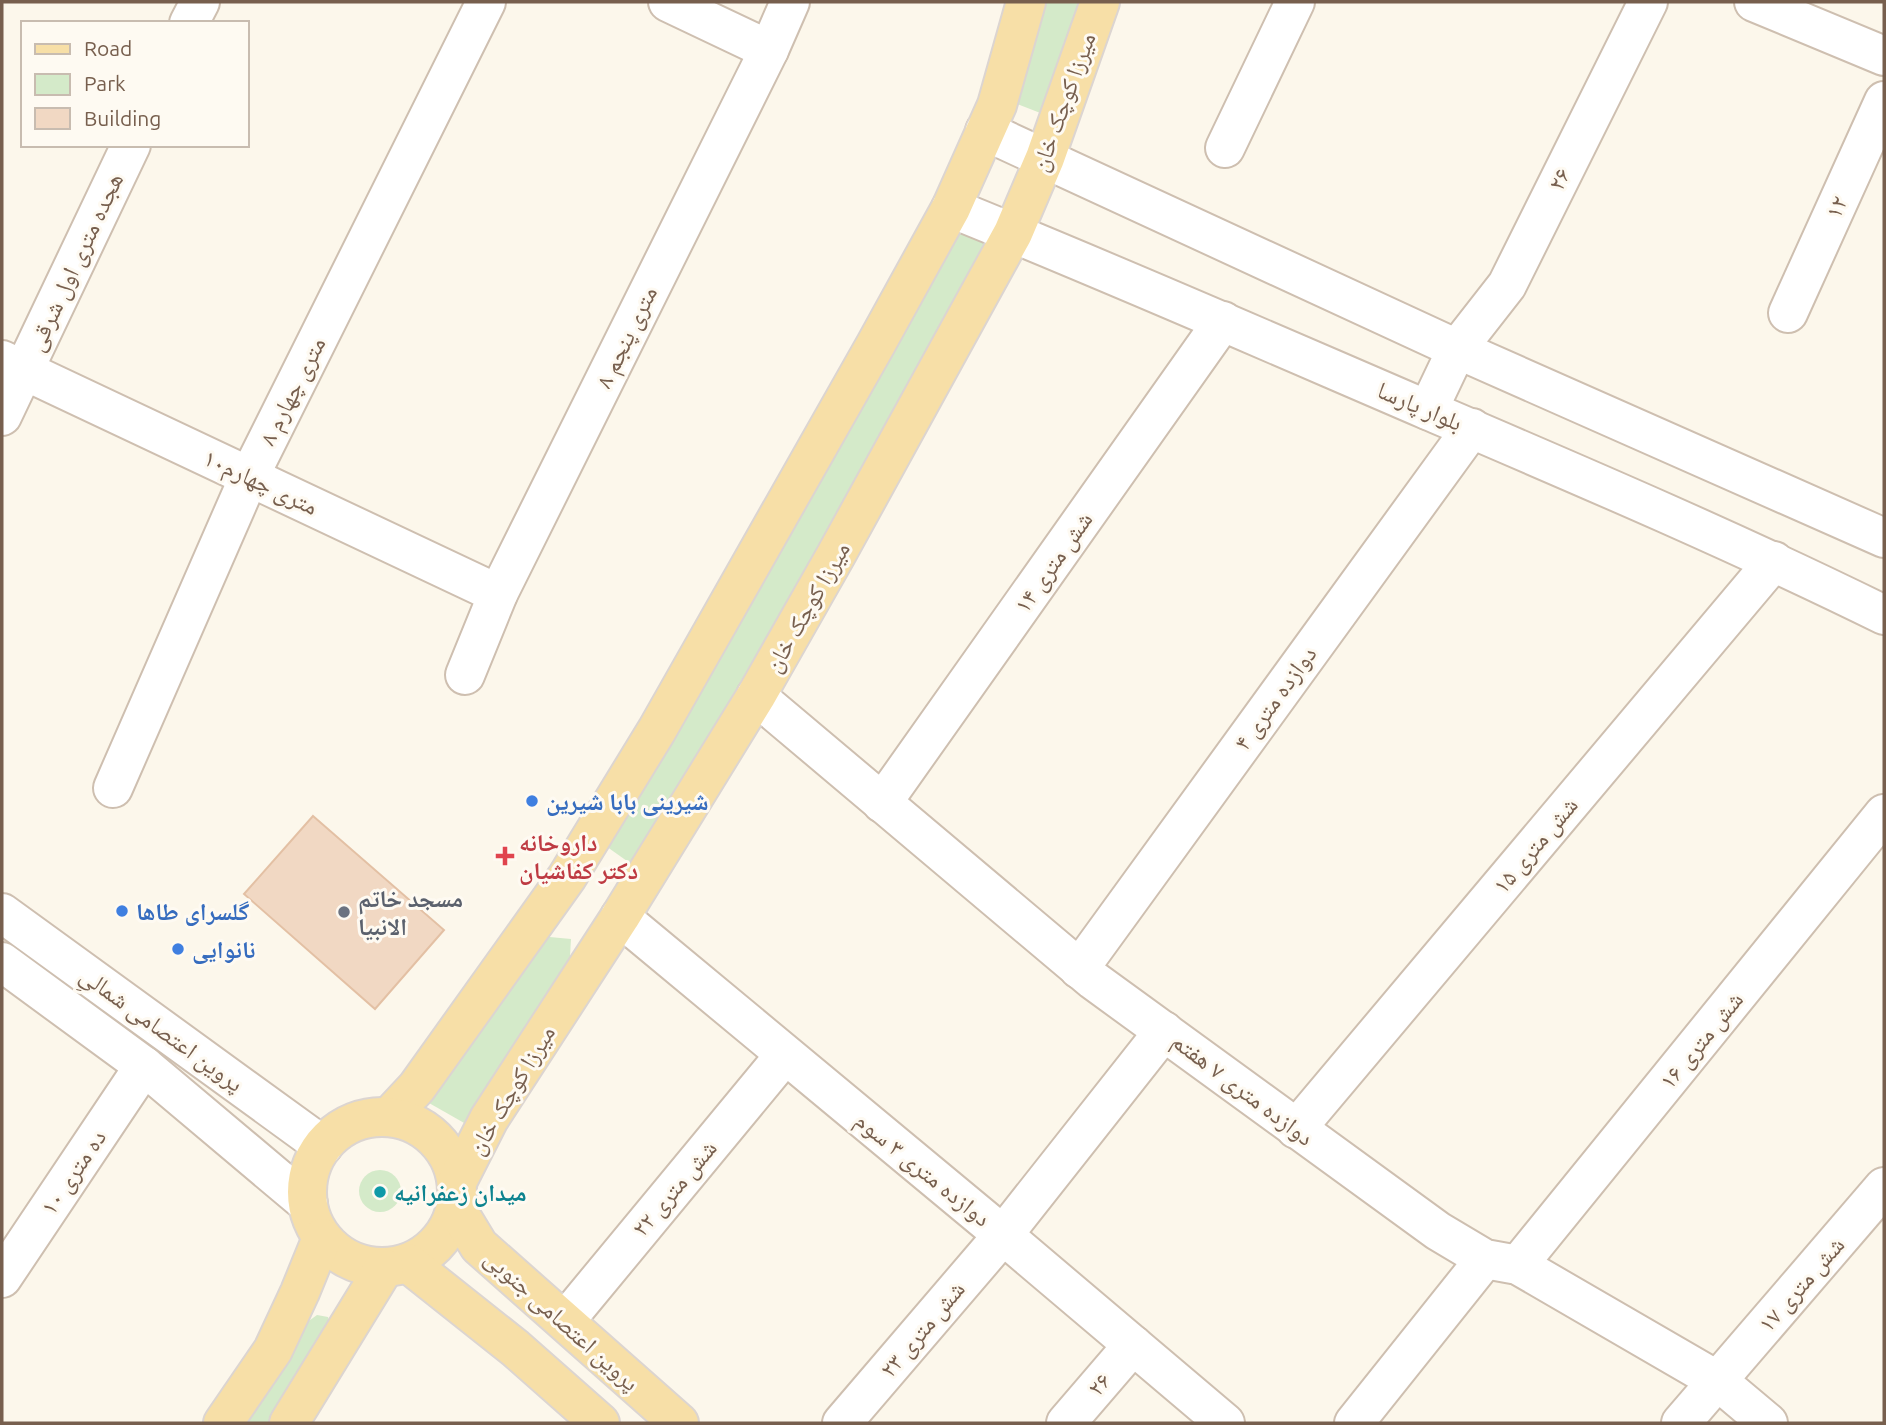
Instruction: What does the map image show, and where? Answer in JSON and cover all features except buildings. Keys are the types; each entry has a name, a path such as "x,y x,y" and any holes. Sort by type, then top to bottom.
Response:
{"main road":[{"path":"389,1117 417,1087 567,877 657,730 951,208 997,105 1026,2"},
{"name":"میرزا کوچک خان","path":"456,1195 489,1119 620,917 756,696 843,544 1013,233 1045,158 1100,2"},
{"path":"223,1423 273,1350 300,1292 315,1221 308,1184 313,1164 323,1146 341,1129 364,1119 389,1117 414,1124 434,1138 450,1158 456,1195 447,1232 429,1251 396,1266 361,1265 339,1254 315,1221"},
{"name":"پروین اعتصامی جنوبی","path":"456,1195 479,1246 679,1423"},
{"path":"289,1423 396,1266"},
{"path":"396,1266 515,1348 600,1423"}],"street":[{"path":"182,21 187,2"},
{"path":"191,21 200,2"},
{"name":"۸ متری چهارم","path":"113,788 249,477 486,2"},
{"path":"668,2 769,50"},
{"name":"۸ متری پنجم","path":"465,675 498,594 769,50 790,2"},
{"path":"1225,148 1295,2"},
{"name":"۲۶","path":"1428,410 1457,349 1507,285 1648,2"},
{"path":"1754,2 1884,56"},
{"name":"۱۲","path":"1788,313 1884,101"},
{"path":"985,131 1457,349 1884,538"},
{"name":"هجده متری اول شرقی","path":"2,416 13,365 130,147"},
{"name":"بلوار پارسا","path":"951,208 1472,428 1774,561 1884,615"},
{"name":"شش متری ۱۴","path":"882,803 1223,321"},
{"name":"۱۰متری چهارم","path":"13,365 498,594"},
{"name":"دوازده متری ۴","path":"1079,969 1472,428"},
{"name":"شش متری ۱۵","path":"1296,1129 1774,561"},
{"name":"دوازده متری ۷ هفتم","path":"756,696 1079,969 1296,1129 1438,1231 1502,1262 1717,1381 1768,1423"},
{"name":"شش متری ۱۶","path":"1354,1423 1502,1262 1884,814"},
{"name":"پروین اعتصامی شمالیِ","path":"2,913 323,1146"},
{"name":"دوازده متری ۳ سوم","path":"620,917 1225,1423"},
{"name":"پروین اعتصامی شمالیِ","path":"2,962 144,1066 315,1221"},
{"name":"شش متری ۲۳","path":"842,1423 1003,1235 1164,1031"},
{"name":"شش متری ۲۲","path":"565,1321 784,1056"},
{"name":"ده متری ۱۰","path":"2,1278 144,1066"},
{"name":"شش متری ۱۷","path":"1681,1423 1884,1186"},
{"name":"۲۶","path":"1066,1423 1133,1345"}],"green space":[{"path":"1027,2 1079,2 1048,116 999,97"},
{"path":"944,220 997,238 634,866 603,844"},
{"path":"539,936 571,939 569,973 473,1128 429,1103 525,948"},
{"name":"میدان زعفرانیه","path":"380,1170 395,1176 401,1191 395,1206 380,1212 365,1206 359,1191 365,1176"},
{"path":"317,1315 328,1317 333,1333 279,1423 240,1423 306,1323"}],"place":[{"name":"شیرینی بابا شیرین","path":"532,801"},
{"name":"داروخانه دکتر کفاشیان","path":"505,856"},
{"name":"گلسرای طاها","path":"122,911"},
{"name":"مسجد خاتم الانبیا","path":"344,912"},
{"name":"نانوایی","path":"178,949"},
{"name":"میدان زعفرانیه","path":"380,1192"}]}
